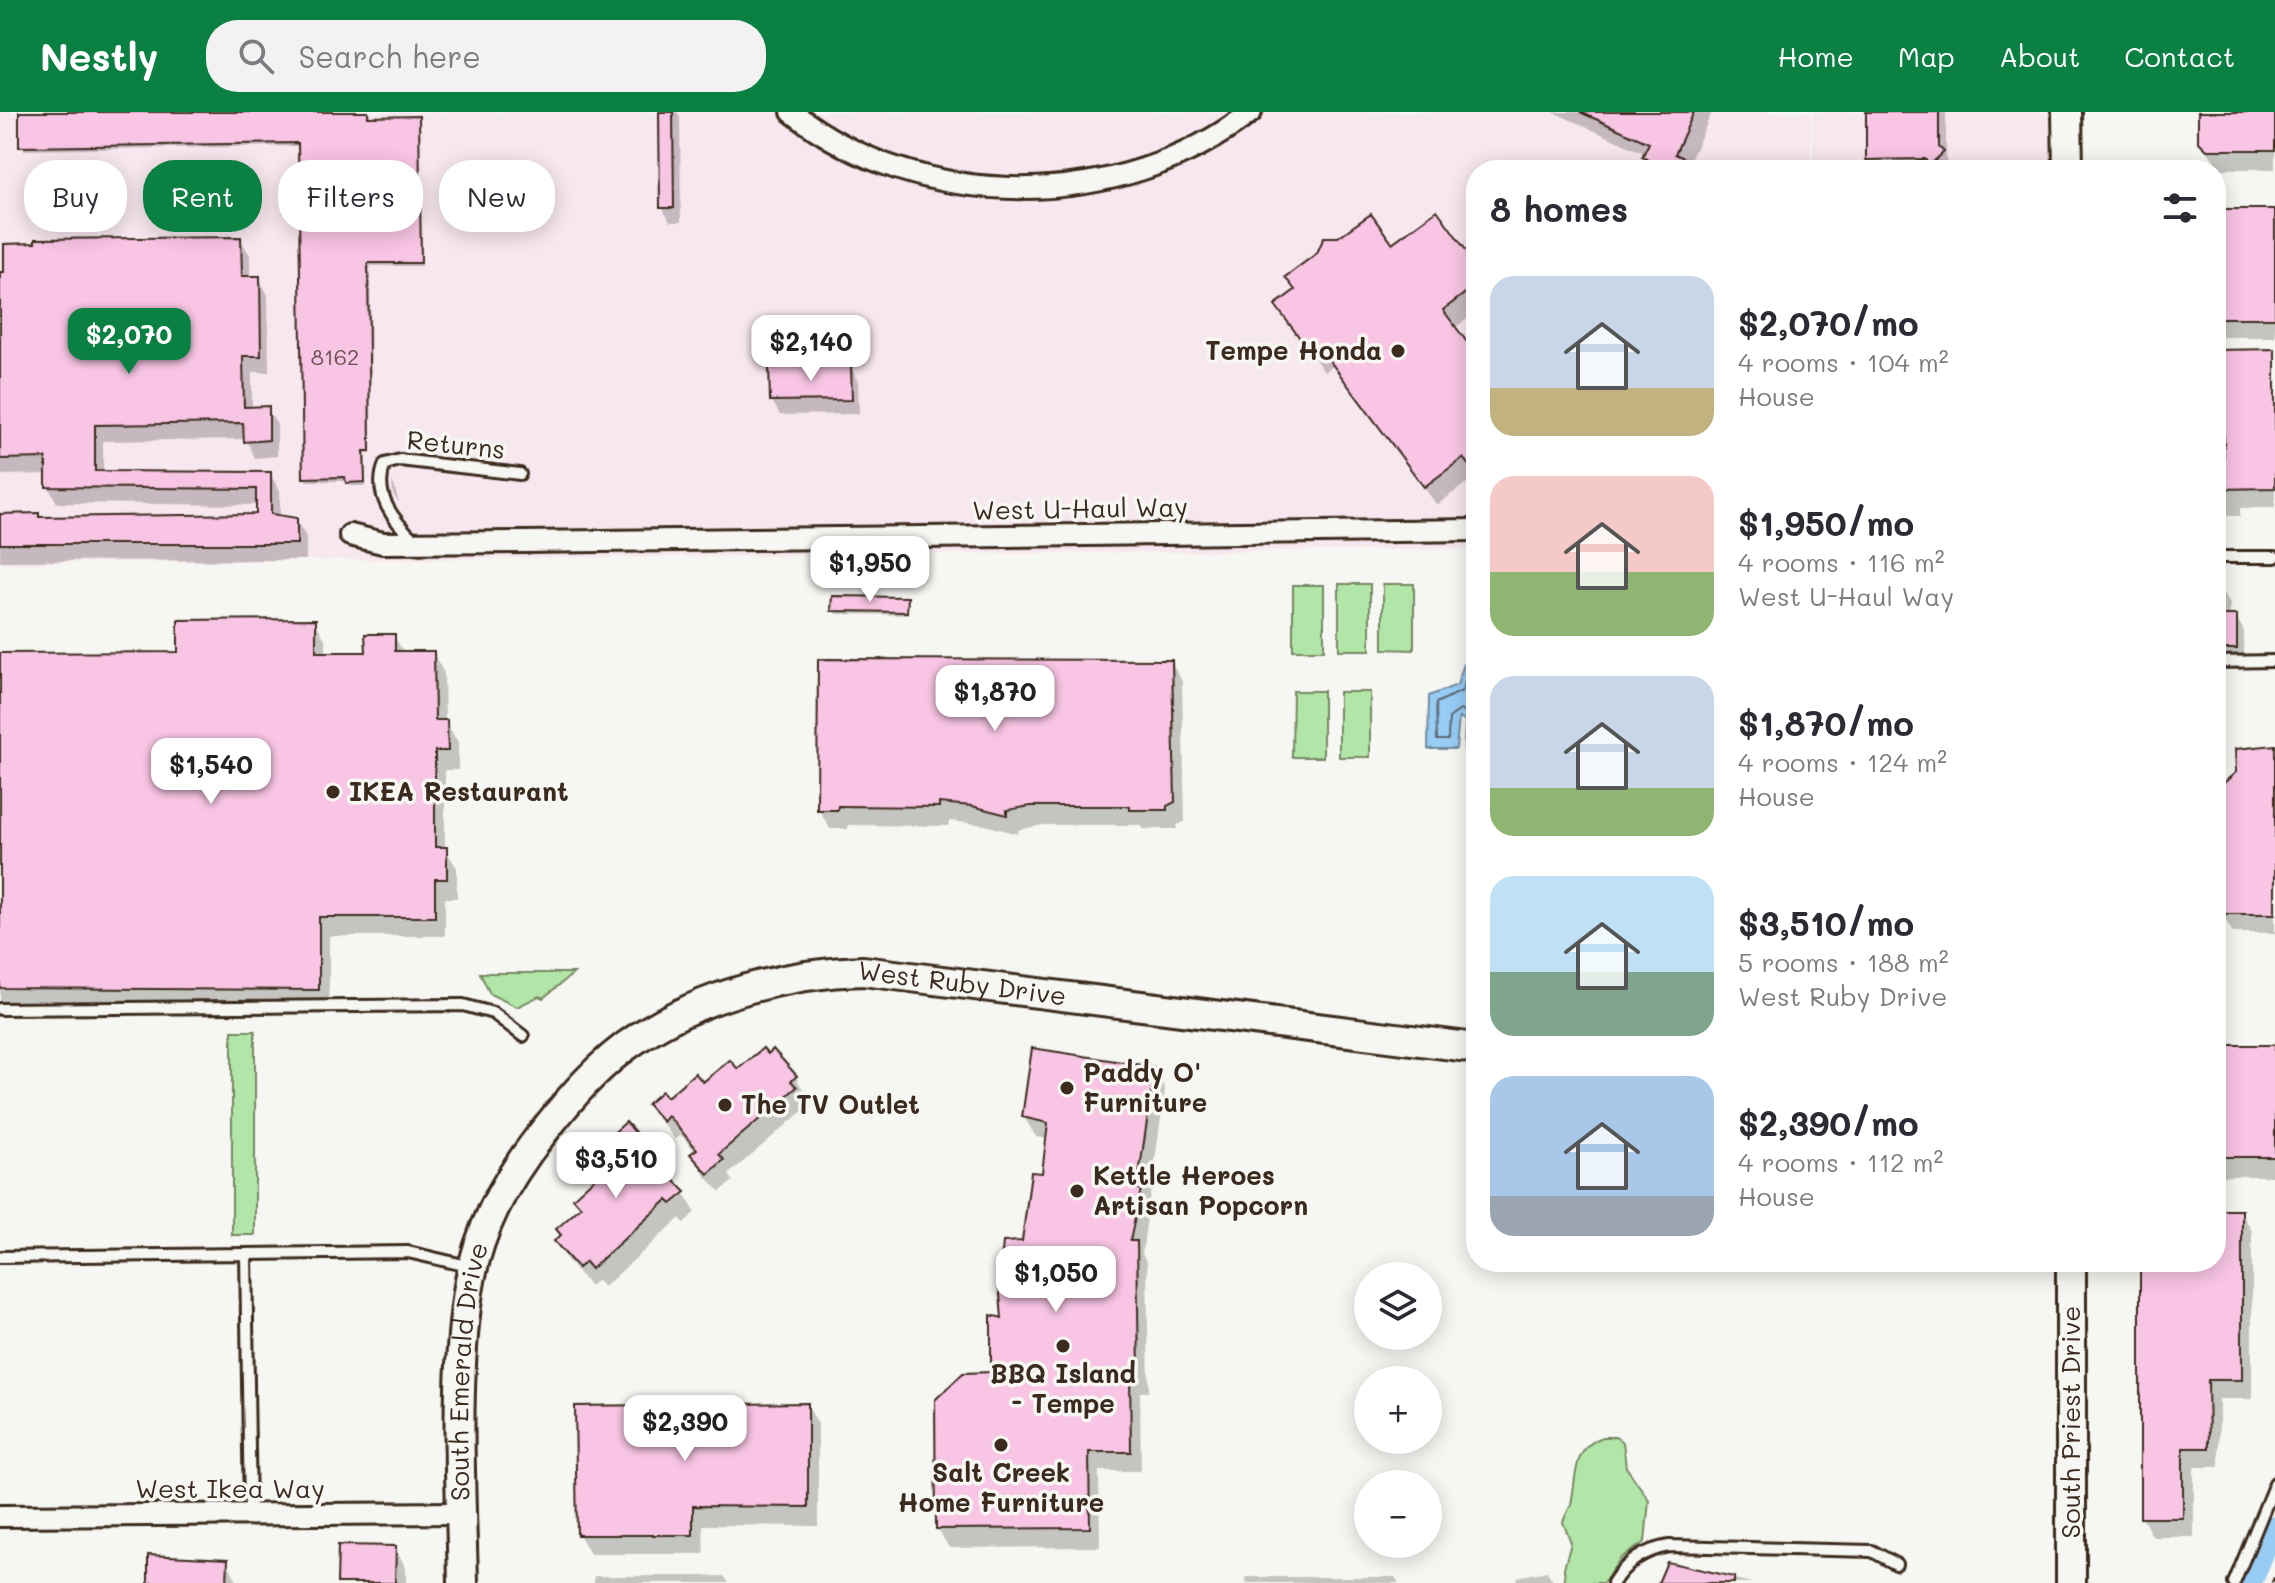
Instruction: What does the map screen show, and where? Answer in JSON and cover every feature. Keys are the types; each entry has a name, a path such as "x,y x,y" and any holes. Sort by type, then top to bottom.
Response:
{"street":[{"path":"792,112 836,140 905,171 973,186 1014,188 1093,182 1150,166 1211,139 1251,112"},
{"path":"2067,112 2068,160"},
{"name":"West U-Haul Way","path":"350,535 373,542 417,543 1466,530"},
{"name":"West Ruby Drive","path":"515,1168 575,1091 640,1036 716,999 816,973 903,973 1466,1047"},
{"name":"South Emerald Drive","path":"463,1583 462,1353 473,1267 484,1226 515,1168"},
{"name":"South Priest Drive","path":"2071,1272 2071,1583"},
{"name":"West Ikea Way","path":"0,1516 461,1513"}],"lane":[{"name":"Returns","path":"417,543 395,522 386,505 381,485 385,464 400,460 520,474"},
{"path":"2226,557 2275,557"},
{"path":"2226,662 2275,661"},
{"path":"0,1009 463,1005 493,1013 523,1036"},
{"path":"0,1257 408,1252 473,1267"},
{"path":"246,1254 250,1514"},
{"path":"2234,1583 2275,1483"},
{"path":"1613,1583 1635,1559 1652,1549 1669,1546 1872,1551 1896,1564"}],"path":[{"path":"2272,1583 2275,1576"}],"shaded area":[{"path":"0,112 1811,112 1811,160 1466,160 1466,549 0,563"},
{"path":"1813,112 2067,112 2068,160 1813,160"}],"green space":[{"path":"1339,584 1370,584 1370,650 1339,650"},
{"path":"1383,584 1414,584 1414,650 1383,649"},
{"path":"1293,585 1324,585 1324,650 1293,650"},
{"path":"1293,691 1323,691 1323,757 1292,757"},
{"path":"1339,692 1370,692 1370,757 1339,757"},
{"path":"480,973 574,973 543,998 539,996 517,1007 490,994"},
{"path":"232,1031 255,1031 255,1235 232,1235"},
{"path":"1603,1437 1615,1437 1623,1442 1626,1467 1649,1500 1645,1542 1621,1558 1603,1583 1565,1583 1564,1568 1571,1543 1563,1522 1571,1504 1578,1464 1586,1448"}],"water":[{"path":"1464,664 1466,749 1465,721 1459,718 1456,749 1428,749 1429,696 1457,685"}],"building":[{"path":"19,112 368,112 368,117 419,116 420,160 298,160 298,143 19,147"},
{"path":"659,112 673,112 674,208 660,208"},
{"path":"1580,112 1694,112 1675,154 1688,160 1648,160 1642,157 1649,143"},
{"path":"1866,112 1939,112 1939,147 1944,152 1935,160 1866,160"},
{"path":"2198,112 2275,112 2275,150 2207,150 2198,141"},
{"path":"2226,209 2275,209 2275,318 2226,318"},
{"name":"Tempe Honda","path":"1437,210 1466,250 1466,293 1443,310 1466,341 1466,462 1463,458 1424,487 1320,348 1312,354 1275,305 1295,290 1285,277 1317,253 1324,237 1338,237 1371,214 1392,243"},
{"path":"299,232 421,232 421,263 368,263 370,451 364,451 365,482 346,483 345,477 303,478"},
{"path":"241,237 242,276 260,276 261,356 243,356 244,407 269,406 269,440 244,442 243,423 95,425 95,471 271,472 271,514 297,518 297,544 0,544 0,514 39,513 39,517 256,514 256,489 46,487 46,458 0,459 0,272 4,272 4,244 35,243 35,239"},
{"path":"2275,349 2275,488 2226,489 2226,350"},
{"path":"851,364 852,400 770,401 769,366"},
{"path":"832,596 908,597 907,612 831,611"},
{"path":"2226,615 2237,615 2237,649 2226,649"},
{"path":"316,619 316,652 366,652 365,634 395,634 395,651 434,651 435,720 447,720 448,751 435,751 435,847 447,847 447,879 435,879 435,917 319,917 319,990 0,988 0,653 178,652 178,620"},
{"path":"818,659 1172,660 1175,802 1167,806 1167,810 1130,810 1130,806 1031,806 1007,810 1007,815 972,806 939,803 939,807 838,806 838,810 817,810"},
{"path":"2275,745 2275,914 2226,914 2226,781 2236,772 2235,749"},
{"path":"2226,1045 2275,1045 2275,1157 2226,1157"},
{"path":"763,1048 768,1054 773,1049 797,1076 791,1081 797,1087 719,1154 724,1160 708,1174 690,1154 697,1149 668,1116 663,1122 647,1104 662,1091 667,1097 695,1073 703,1082 730,1060 738,1069"},
{"path":"1032,1048 1155,1067 1137,1189 1141,1189 1130,1241 1137,1241 1139,1373 1130,1373 1131,1452 1089,1452 1090,1528 936,1529 935,1400 963,1373 991,1372 991,1315 1002,1318 999,1283 1003,1242 1022,1241 1031,1172 1042,1173 1048,1123 1022,1117"},
{"path":"626,1122 643,1141 639,1145 686,1192 671,1204 667,1200 591,1269 585,1262 578,1268 554,1241 561,1235 556,1229 581,1207 573,1198 597,1176 588,1167 616,1143 610,1136"},
{"path":"2226,1210 2242,1210 2242,1380 2208,1380 2209,1448 2183,1448 2183,1518 2140,1518 2140,1272 2226,1272"},
{"path":"808,1403 808,1507 693,1506 693,1535 577,1535 575,1406"},
{"path":"338,1545 396,1546 395,1583 337,1583"},
{"path":"148,1555 228,1559 227,1583 148,1583"},
{"path":"1667,1562 1734,1577 1734,1583 1658,1583"}],"waterway":[{"path":"2252,1583 2275,1526"}],"place":[{"name":"Tempe Honda","path":"1398,351"},
{"name":"IKEA Restaurant","path":"333,792"},
{"name":"Paddy O' Furniture","path":"1067,1088"},
{"name":"The TV Outlet","path":"725,1105"},
{"name":"Kettle Heroes Artisan Popcorn","path":"1077,1191"},
{"name":"BBQ Island - Tempe","path":"1063,1346"},
{"name":"Salt Creek Home Furniture","path":"1001,1445"}]}
